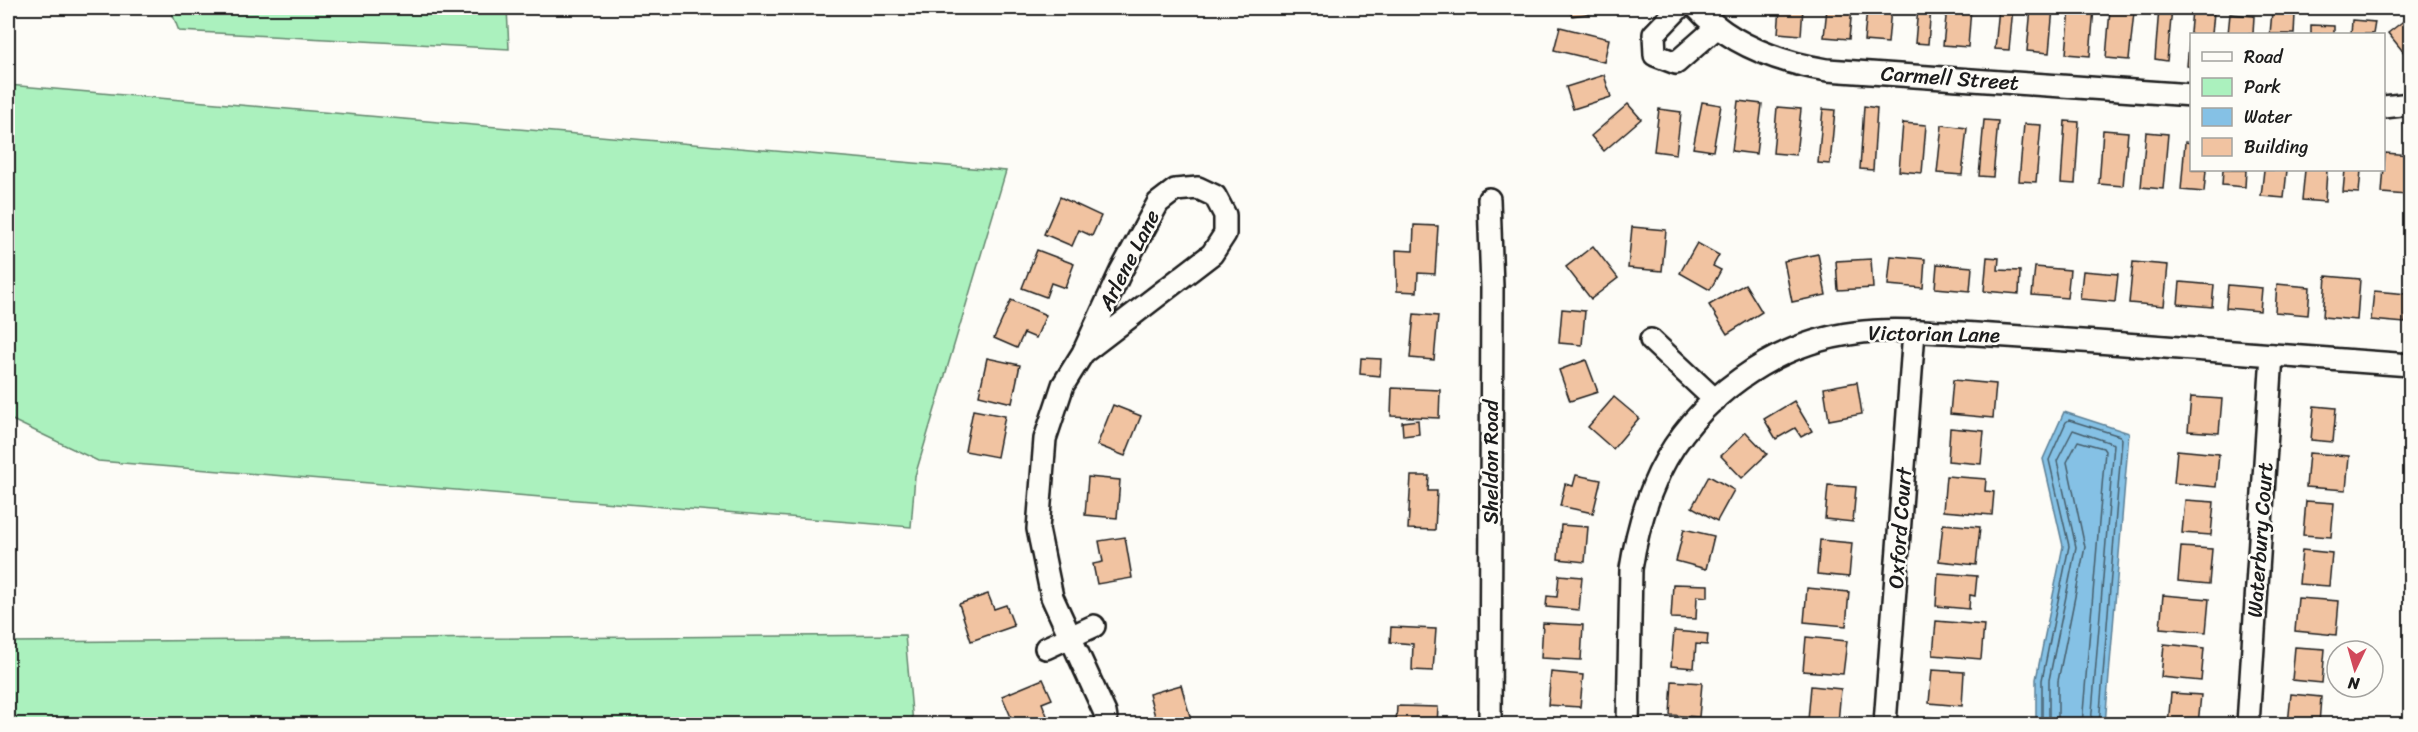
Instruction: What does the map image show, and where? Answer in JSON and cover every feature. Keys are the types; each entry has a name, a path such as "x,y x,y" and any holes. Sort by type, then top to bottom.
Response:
{"street":[{"path":"1679,8 1654,34 1655,55 1676,63 1717,27"},
{"name":"Carmell Street","path":"1697,8 1717,27 1775,57 1827,70 2190,95"},
{"path":"2385,107 2410,104"},
{"name":"Arlene Lane","path":"1083,353 1212,254 1226,234 1225,215 1215,196 1198,188 1175,190 1158,202 1121,271 1083,353 1064,385 1045,439 1038,529 1052,597 1105,713 1107,724"},
{"name":"Sheldon Road","path":"1489,199 1492,288 1490,724"},
{"name":"Victorian Lane","path":"1628,724 1629,593 1634,545 1648,499 1665,462 1686,432 1715,400 1758,367 1804,345 1854,333 1914,331 2410,364"},
{"name":"Oxford Court","path":"1885,724 1914,331"},
{"path":"1651,340 1715,400"},
{"name":"Waterbury Court","path":"2248,724 2272,355"},
{"path":"1046,648 1094,626"}],"green space":[{"path":"170,8 507,8 509,49 179,31"},
{"path":"8,85 1006,171 915,476 911,527 98,461 8,418"},
{"path":"905,635 913,724 8,724 8,642"}],"water":[{"path":"2064,412 2129,433 2105,724 2036,724 2036,679 2063,546 2043,459"}],"building":[{"path":"1568,8 1630,8 1572,16"},
{"path":"1780,8 1803,8 1801,35 1778,33"},
{"path":"1827,8 1852,8 1849,39 1824,37"},
{"path":"1867,8 1891,8 1888,43 1864,41"},
{"path":"1918,8 1931,8 1928,44 1915,43"},
{"path":"1947,8 1971,8 1968,47 1943,45"},
{"path":"1999,8 2013,8 2009,50 1995,49"},
{"path":"2031,8 2053,8 2049,53 2027,51"},
{"path":"2070,8 2094,8 2090,56 2066,54"},
{"path":"2159,8 2172,8 2167,61 2155,59"},
{"path":"2110,10 2134,12 2129,60 2106,58"},
{"path":"2192,10 2214,12 2212,33 2190,33 2190,67 2187,66"},
{"path":"2272,12 2295,14 2294,33 2270,33"},
{"path":"2230,14 2254,16 2253,33 2228,33"},
{"path":"2406,19 2410,25 2410,60 2388,33"},
{"path":"2352,20 2375,22 2373,33 2351,33"},
{"path":"2311,25 2334,26 2334,33 2311,33"},
{"path":"1560,27 1609,39 1604,62 1554,50"},
{"path":"1604,75 1611,97 1573,109 1566,87"},
{"path":"1738,101 1762,104 1756,154 1732,151"},
{"path":"1702,102 1721,105 1713,151 1693,148"},
{"path":"1628,104 1641,119 1604,151 1591,136"},
{"path":"1864,106 1877,108 1873,170 1860,169"},
{"path":"1777,107 1801,109 1796,155 1773,153"},
{"path":"1659,109 1681,112 1676,154 1654,151"},
{"path":"1823,109 1835,110 1830,164 1818,163"},
{"path":"1984,120 1998,121 1993,177 1979,176"},
{"path":"2065,121 2079,122 2075,184 2061,183"},
{"path":"1903,123 1926,125 1922,173 1899,171"},
{"path":"2024,124 2041,125 2036,182 2019,181"},
{"path":"1942,125 1967,128 1962,175 1937,173"},
{"path":"2103,130 2128,132 2123,186 2099,184"},
{"path":"2146,132 2168,134 2163,189 2141,187"},
{"path":"2185,142 2190,143 2190,171 2206,171 2204,192 2181,190"},
{"path":"2385,153 2410,155 2407,195 2382,193"},
{"path":"2223,171 2246,171 2245,187 2222,185"},
{"path":"2264,171 2287,171 2284,198 2261,196"},
{"path":"2305,171 2327,171 2325,202 2302,200"},
{"path":"2345,171 2361,171 2359,193 2343,192"},
{"path":"1060,197 1101,216 1092,236 1079,230 1072,246 1044,234"},
{"path":"1414,225 1438,226 1435,274 1418,273 1417,292 1397,291 1396,250 1413,251"},
{"path":"1632,227 1666,230 1662,271 1628,268"},
{"path":"1697,243 1719,255 1713,266 1721,270 1710,290 1680,273"},
{"path":"1593,246 1618,278 1591,299 1566,267"},
{"path":"1037,250 1074,264 1065,288 1051,283 1046,297 1022,288"},
{"path":"1818,254 1826,295 1792,302 1784,261"},
{"path":"1891,256 1925,259 1923,288 1888,285"},
{"path":"1987,257 1999,258 1998,270 2020,271 2019,294 1984,291"},
{"path":"1871,259 1873,288 1838,290 1836,261"},
{"path":"2133,262 2168,265 2164,306 2129,303"},
{"path":"1937,264 1972,267 1970,291 1935,288"},
{"path":"2035,267 2070,270 2067,298 2032,295"},
{"path":"2083,271 2118,274 2115,302 2080,299"},
{"path":"2326,276 2360,279 2357,320 2323,317"},
{"path":"2180,282 2214,285 2212,307 2178,304"},
{"path":"1745,284 1762,312 1727,334 1709,305"},
{"path":"2277,284 2310,287 2308,315 2275,312"},
{"path":"2228,285 2262,288 2260,311 2226,308"},
{"path":"2374,291 2407,294 2405,323 2371,320"},
{"path":"1011,300 1046,315 1036,338 1024,333 1017,348 994,338"},
{"path":"1562,309 1585,311 1582,345 1559,343"},
{"path":"1414,314 1438,316 1434,360 1410,358"},
{"path":"987,358 1020,365 1012,403 979,395"},
{"path":"1361,358 1381,359 1380,376 1360,374"},
{"path":"1586,360 1598,392 1570,401 1559,370"},
{"path":"1953,380 1996,384 1993,418 1950,414"},
{"path":"1857,382 1862,414 1829,420 1824,388"},
{"path":"1392,388 1440,390 1439,418 1391,416"},
{"path":"1614,397 1639,418 1613,449 1588,427"},
{"path":"2191,397 2222,399 2219,433 2188,431"},
{"path":"1794,401 1812,431 1801,437 1795,428 1776,439 1764,419"},
{"path":"1113,405 1141,416 1125,456 1097,445"},
{"path":"2314,406 2336,408 2333,442 2311,440"},
{"path":"973,410 1005,416 997,457 965,451"},
{"path":"1418,420 1419,434 1403,436 1402,422"},
{"path":"1950,428 1984,431 1981,464 1948,461"},
{"path":"1746,432 1767,454 1742,478 1721,456"},
{"path":"2177,450 2219,454 2216,487 2174,483"},
{"path":"2309,453 2349,456 2346,490 2306,487"},
{"path":"1576,475 1601,480 1593,513 1560,506 1565,484 1573,486"},
{"path":"1411,476 1429,476 1428,491 1437,491 1435,530 1408,529"},
{"path":"1709,476 1734,490 1717,521 1692,507"},
{"path":"1946,476 1986,479 1985,491 1994,492 1992,515 1943,511"},
{"path":"1088,477 1120,480 1117,518 1085,515"},
{"path":"1828,485 1856,487 1853,522 1825,519"},
{"path":"2185,500 2214,502 2211,535 2182,533"},
{"path":"2306,501 2334,503 2331,537 2303,535"},
{"path":"1943,524 1980,527 1976,565 1939,561"},
{"path":"1561,525 1588,527 1585,562 1558,559"},
{"path":"1684,529 1714,536 1706,569 1676,561"},
{"path":"1125,537 1132,578 1097,584 1093,564 1103,562 1099,541"},
{"path":"1820,540 1852,543 1849,577 1817,574"},
{"path":"2181,547 2212,549 2209,584 2178,581"},
{"path":"2302,550 2332,553 2329,586 2299,584"},
{"path":"1938,573 1977,576 1975,596 1970,595 1969,609 1936,606"},
{"path":"1559,575 1582,577 1579,610 1546,607 1547,596 1557,597"},
{"path":"1673,584 1708,585 1708,597 1697,596 1696,619 1671,618"},
{"path":"1807,588 1849,592 1846,626 1804,622"},
{"path":"988,594 994,609 1006,605 1014,626 971,641 959,604"},
{"path":"2163,595 2209,599 2206,632 2160,628"},
{"path":"2298,598 2339,601 2336,635 2295,631"},
{"path":"1936,621 1984,625 1981,659 1933,655"},
{"path":"1543,623 1583,625 1581,660 1541,658"},
{"path":"1391,627 1436,629 1433,671 1412,670 1413,644 1390,642"},
{"path":"1674,631 1708,634 1707,645 1696,644 1694,668 1671,666"},
{"path":"1806,637 1847,641 1843,674 1803,671"},
{"path":"2164,644 2204,648 2201,681 2161,677"},
{"path":"2295,647 2325,649 2322,683 2292,680"},
{"path":"1932,670 1964,672 1962,706 1929,703"},
{"path":"1551,672 1583,675 1580,707 1548,705"},
{"path":"2406,676 2410,677 2410,689 2405,688"},
{"path":"1043,679 1052,699 1042,703 1050,723 1014,724 1002,696"},
{"path":"1672,681 1702,683 1699,717 1670,715"},
{"path":"1181,685 1192,723 1157,724 1149,694"},
{"path":"1811,686 1841,689 1838,723 1808,720"},
{"path":"2171,693 2201,695 2198,724 2168,724"},
{"path":"2291,694 2321,697 2319,724 2288,724"},
{"path":"1397,706 1438,707 1437,724 1396,724"},
{"path":"1928,717 1965,721 1965,724 1927,724"},
{"path":"1551,720 1582,722 1582,724 1551,724"}]}
